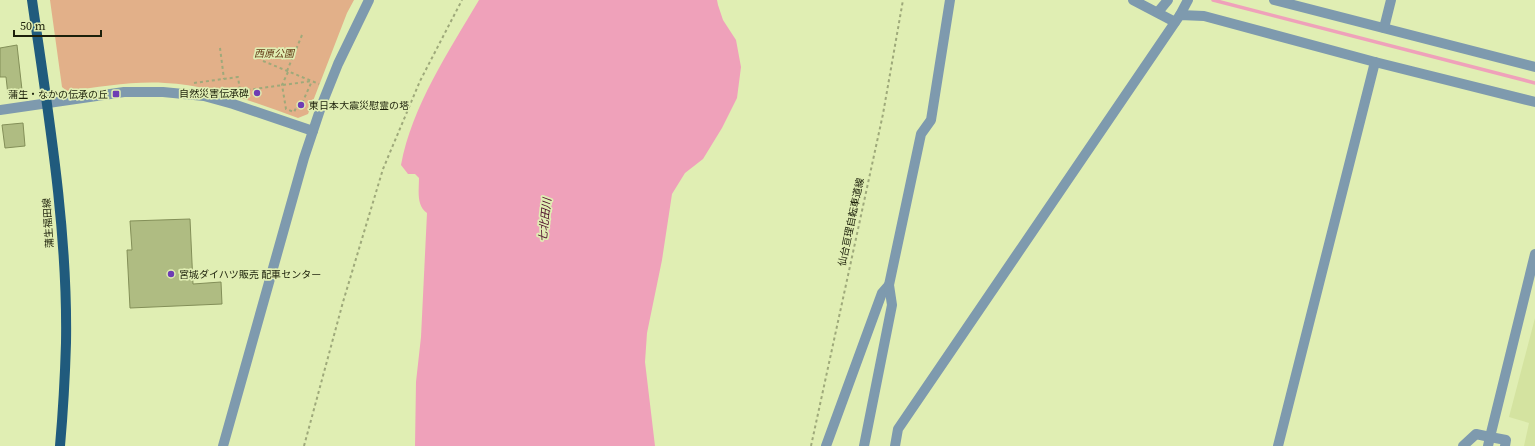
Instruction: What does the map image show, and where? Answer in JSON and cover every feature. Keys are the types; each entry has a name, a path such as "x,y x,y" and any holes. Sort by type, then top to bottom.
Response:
{"main road":[{"name":"蒲生福田線","path":"32,0 47,103 58,196 64,275 66,342 60,446"}],"street":[{"path":"223,446 304,158 338,64 369,0"},
{"path":"864,446 892,305 890,284 921,134 931,120 950,0"},
{"path":"1133,0 1169,17 1204,16 1375,62 1535,102"},
{"path":"1168,0 1169,17"},
{"path":"1274,0 1535,67"},
{"path":"1384,28 1391,0"},
{"path":"895,446 898,429 1169,17 1187,2"},
{"path":"1278,446 1375,62"},
{"path":"0,110 124,92 145,91 183,93 204,96 233,104 313,131"},
{"path":"1489,441 1535,254"},
{"path":"826,446 882,293 890,284"},
{"path":"1463,446 1476,434 1489,441 1506,440 1505,446"}],"path":[{"path":"304,446 343,302 383,169 420,81 462,0"},
{"name":"仙台亘理自転車道線","path":"811,446 883,114 903,0"},
{"path":"302,35 282,85 286,109 294,112 298,104 303,101 312,81"},
{"path":"220,48 224,79"},
{"path":"263,61 316,83"},
{"path":"192,84 238,77 240,91 312,81"}],"shaded area":[{"path":"1535,318 1535,446 1524,446 1529,423 1509,417"}],"green space":[{"name":"西原公園","path":"50,0 354,0 347,13 308,114 298,118 266,106 216,91 182,84 141,83 67,91 62,87"}],"water":[{"name":"七北田川","path":"479,0 717,0 723,20 736,40 741,67 737,98 722,128 703,159 685,173 672,194 662,260 647,333 645,362 655,446 415,446 416,382 421,337 427,213 423,210 420,202 419,178 415,174 408,174 401,165 406,143 423,100 444,59"}],"building":[{"path":"17,45 22,90 18,94 8,95 6,77 0,77 0,48"},
{"path":"23,123 25,146 5,148 2,125"},
{"path":"190,219 193,284 221,282 222,304 130,308 127,250 132,250 130,221"}],"waterway":[{"path":"1213,0 1535,83"}],"place":[{"name":"自然災害伝承碑","path":"257,93"},
{"name":"蒲生・なかの伝承の丘","path":"116,94"},
{"name":"東日本大震災慰霊の塔","path":"301,105"},
{"name":"宮城ダイハツ販売 配車センター","path":"171,274"}]}
